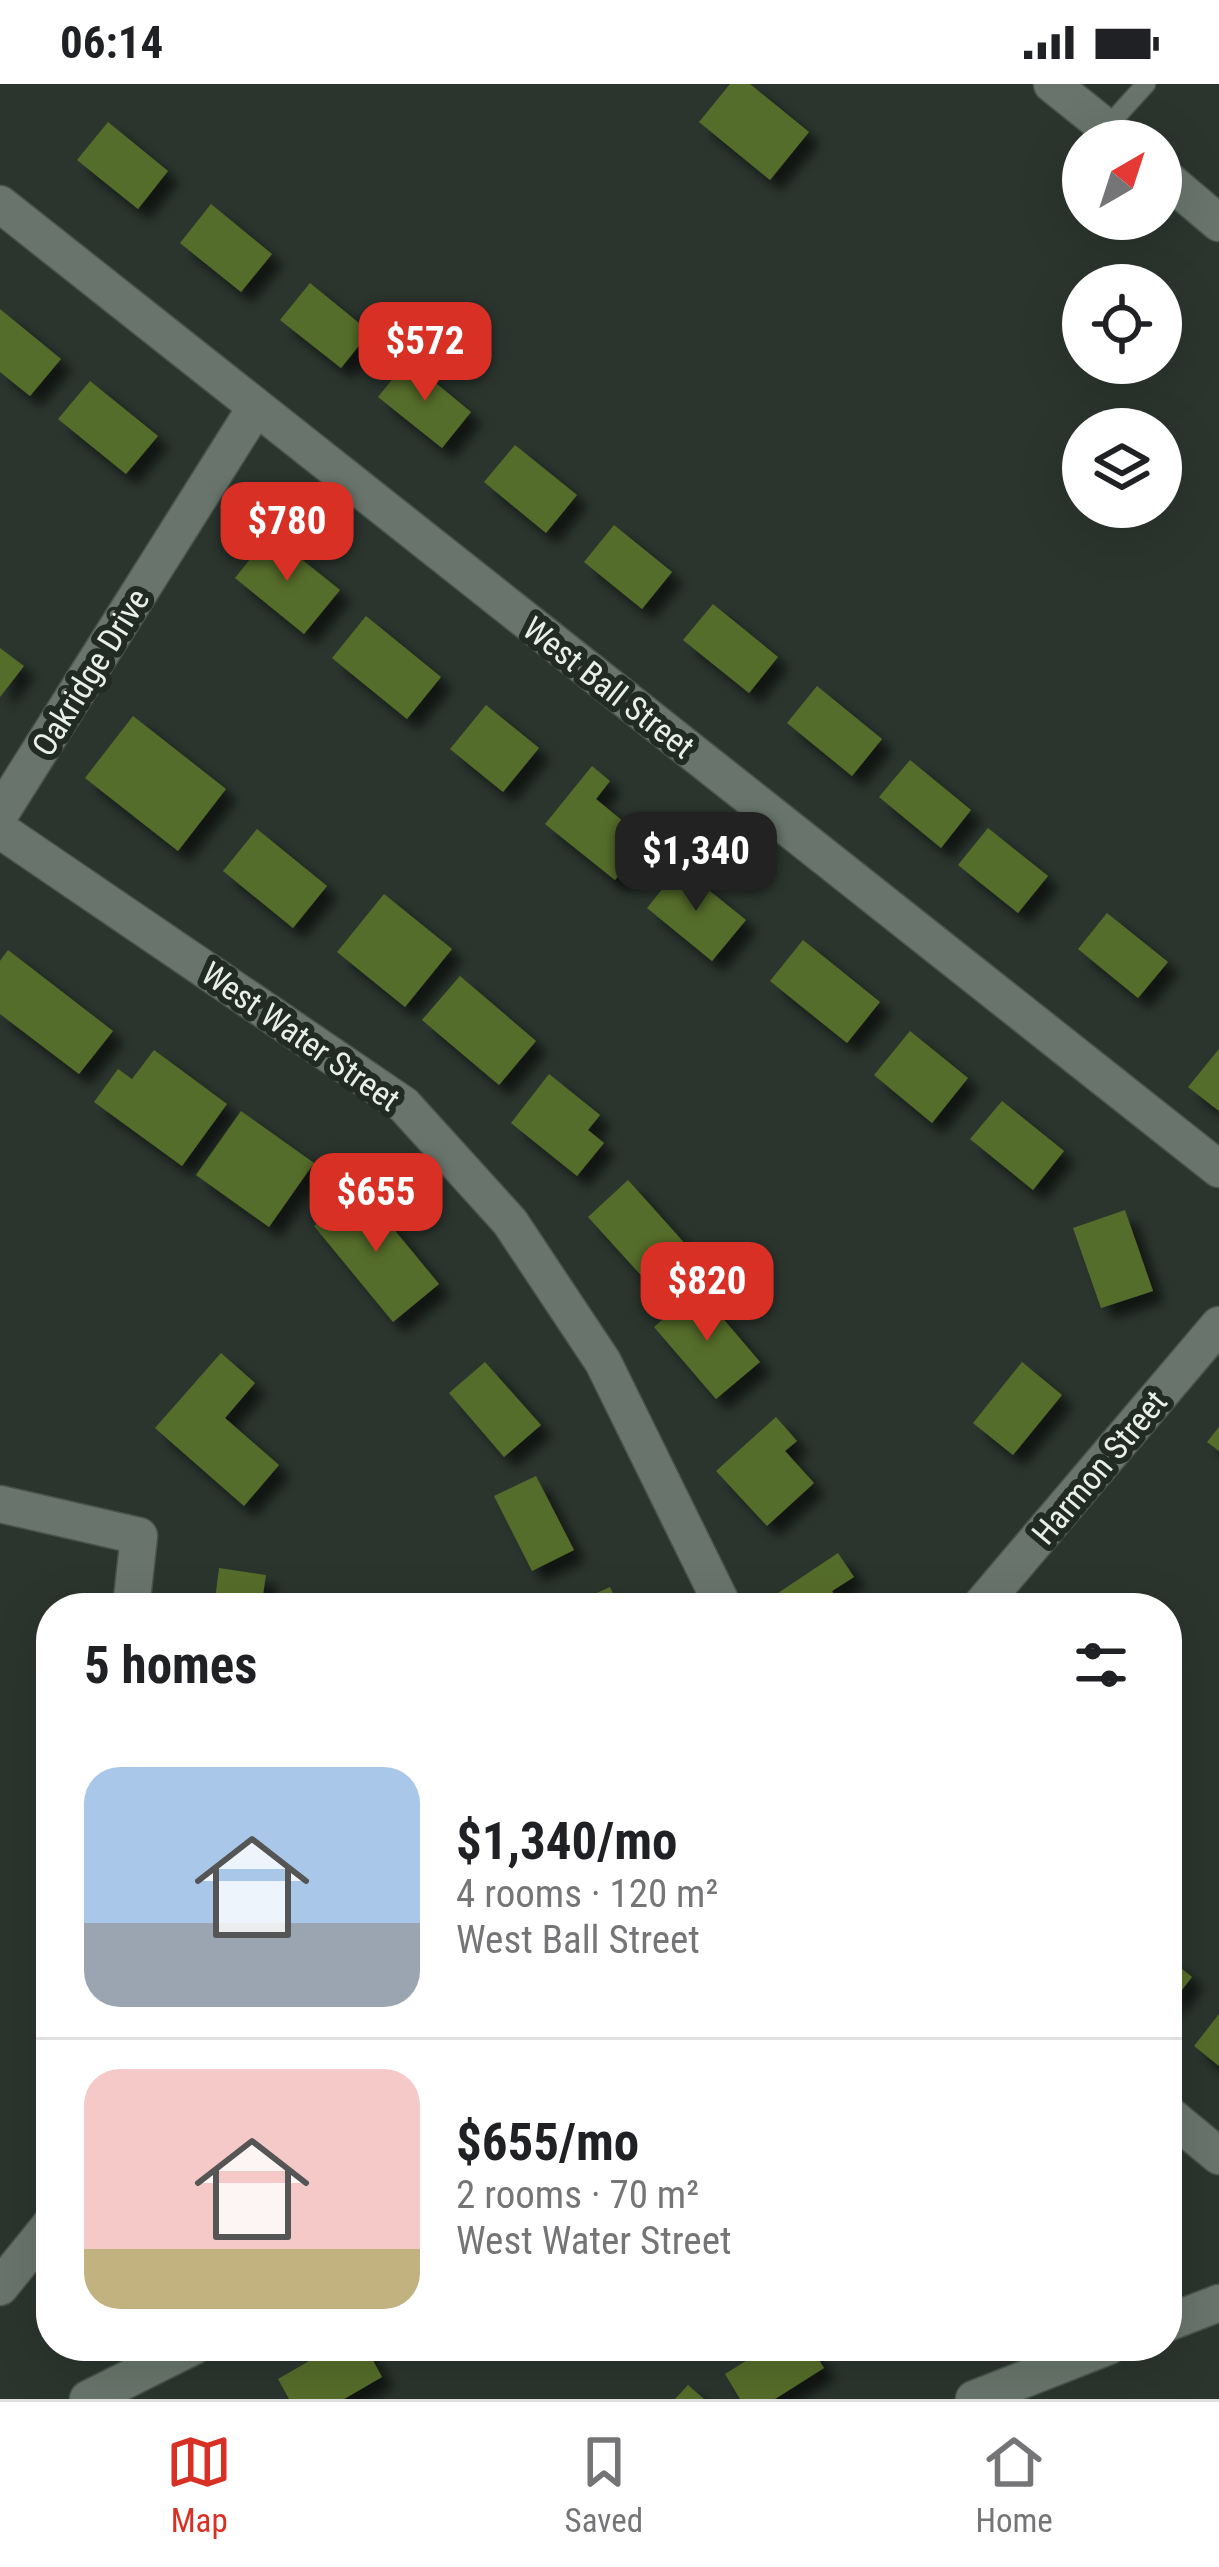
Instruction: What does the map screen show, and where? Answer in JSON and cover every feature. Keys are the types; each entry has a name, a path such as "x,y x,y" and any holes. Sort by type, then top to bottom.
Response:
{"street":[{"path":"1052,84 1097,120"},
{"path":"1182,192 1219,223"},
{"name":"West Ball Street","path":"0,204 1219,1169"},
{"name":"Oakridge Drive","path":"0,814 256,407"},
{"name":"West Water Street","path":"0,830 404,1105 510,1222 603,1362 717,1593"},
{"name":"Harmon Street","path":"992,1593 1219,1325"},
{"path":"0,1504 139,1536 133,1593"},
{"path":"1182,2125 1219,2156"},
{"path":"0,2287 36,2243"},
{"path":"1182,2318 1219,2302"},
{"path":"88,2399 164,2361"},
{"path":"974,2399 1071,2361"}],"lane":[{"path":"1124,120 1146,84"}],"building":[{"path":"730,84 750,84 809,132 770,180 699,122"},
{"path":"108,122 168,171 138,209 77,160"},
{"path":"211,204 272,254 241,292 180,243"},
{"path":"310,283 370,332 341,368 280,320"},
{"path":"0,309 61,359 30,396 0,372"},
{"path":"408,360 471,412 442,448 378,397"},
{"path":"90,381 158,436 126,474 58,419"},
{"path":"515,445 577,495 546,533 484,482"},
{"path":"614,525 672,572 642,609 584,562"},
{"path":"270,534 340,590 304,634 235,578"},
{"path":"713,604 778,657 749,693 683,640"},
{"path":"366,616 441,677 407,719 332,658"},
{"path":"0,648 24,666 0,697"},
{"path":"817,686 882,739 852,776 787,723"},
{"path":"486,705 539,748 503,792 450,749"},
{"path":"133,716 226,789 178,851 85,778"},
{"path":"910,760 971,810 941,848 879,797"},
{"path":"592,766 610,781 596,799 647,841 615,880 545,824"},
{"path":"988,828 1048,876 1018,913 958,865"},
{"path":"257,829 327,886 293,928 223,871"},
{"path":"680,867 746,920 712,961 647,908"},
{"path":"384,894 452,949 405,1007 337,952"},
{"path":"1107,913 1168,962 1138,998 1078,949"},
{"path":"803,940 880,1002 847,1043 770,981"},
{"path":"8,950 113,1031 79,1074 0,1014 0,961"},
{"path":"460,976 536,1041 499,1085 422,1020"},
{"path":"910,1031 968,1078 932,1123 874,1075"},
{"path":"1219,1049 1219,1111 1188,1087"},
{"path":"154,1050 227,1104 182,1166 94,1102 118,1069 132,1079"},
{"path":"549,1074 600,1115 588,1130 604,1143 577,1176 511,1123"},
{"path":"1002,1101 1064,1151 1033,1190 970,1139"},
{"path":"241,1111 314,1163 269,1227 196,1175"},
{"path":"628,1180 688,1247 648,1283 588,1217"},
{"path":"360,1188 439,1284 393,1322 314,1226"},
{"path":"1125,1210 1153,1291 1101,1308 1073,1228"},
{"path":"698,1289 760,1362 716,1399 654,1327"},
{"path":"221,1353 255,1383 225,1418 279,1465 244,1506 155,1428"},
{"path":"485,1362 541,1425 504,1457 449,1393"},
{"path":"1022,1362 1062,1395 1013,1455 973,1423"},
{"path":"776,1417 797,1441 785,1451 814,1483 767,1526 716,1471"},
{"path":"1219,1427 1219,1451 1207,1442"},
{"path":"536,1476 574,1550 532,1571 494,1496"},
{"path":"838,1553 854,1577 833,1593 778,1593"},
{"path":"219,1568 266,1575 263,1593 216,1593"},
{"path":"1182,1969 1192,1977 1182,1990"},
{"path":"1219,2014 1219,2066 1194,2046"},
{"path":"309,2361 373,2361 382,2377 344,2399 289,2399 278,2379"},
{"path":"746,2361 820,2361 824,2368 775,2399 740,2399 725,2374"},
{"path":"688,2385 704,2399 675,2399"}]}
